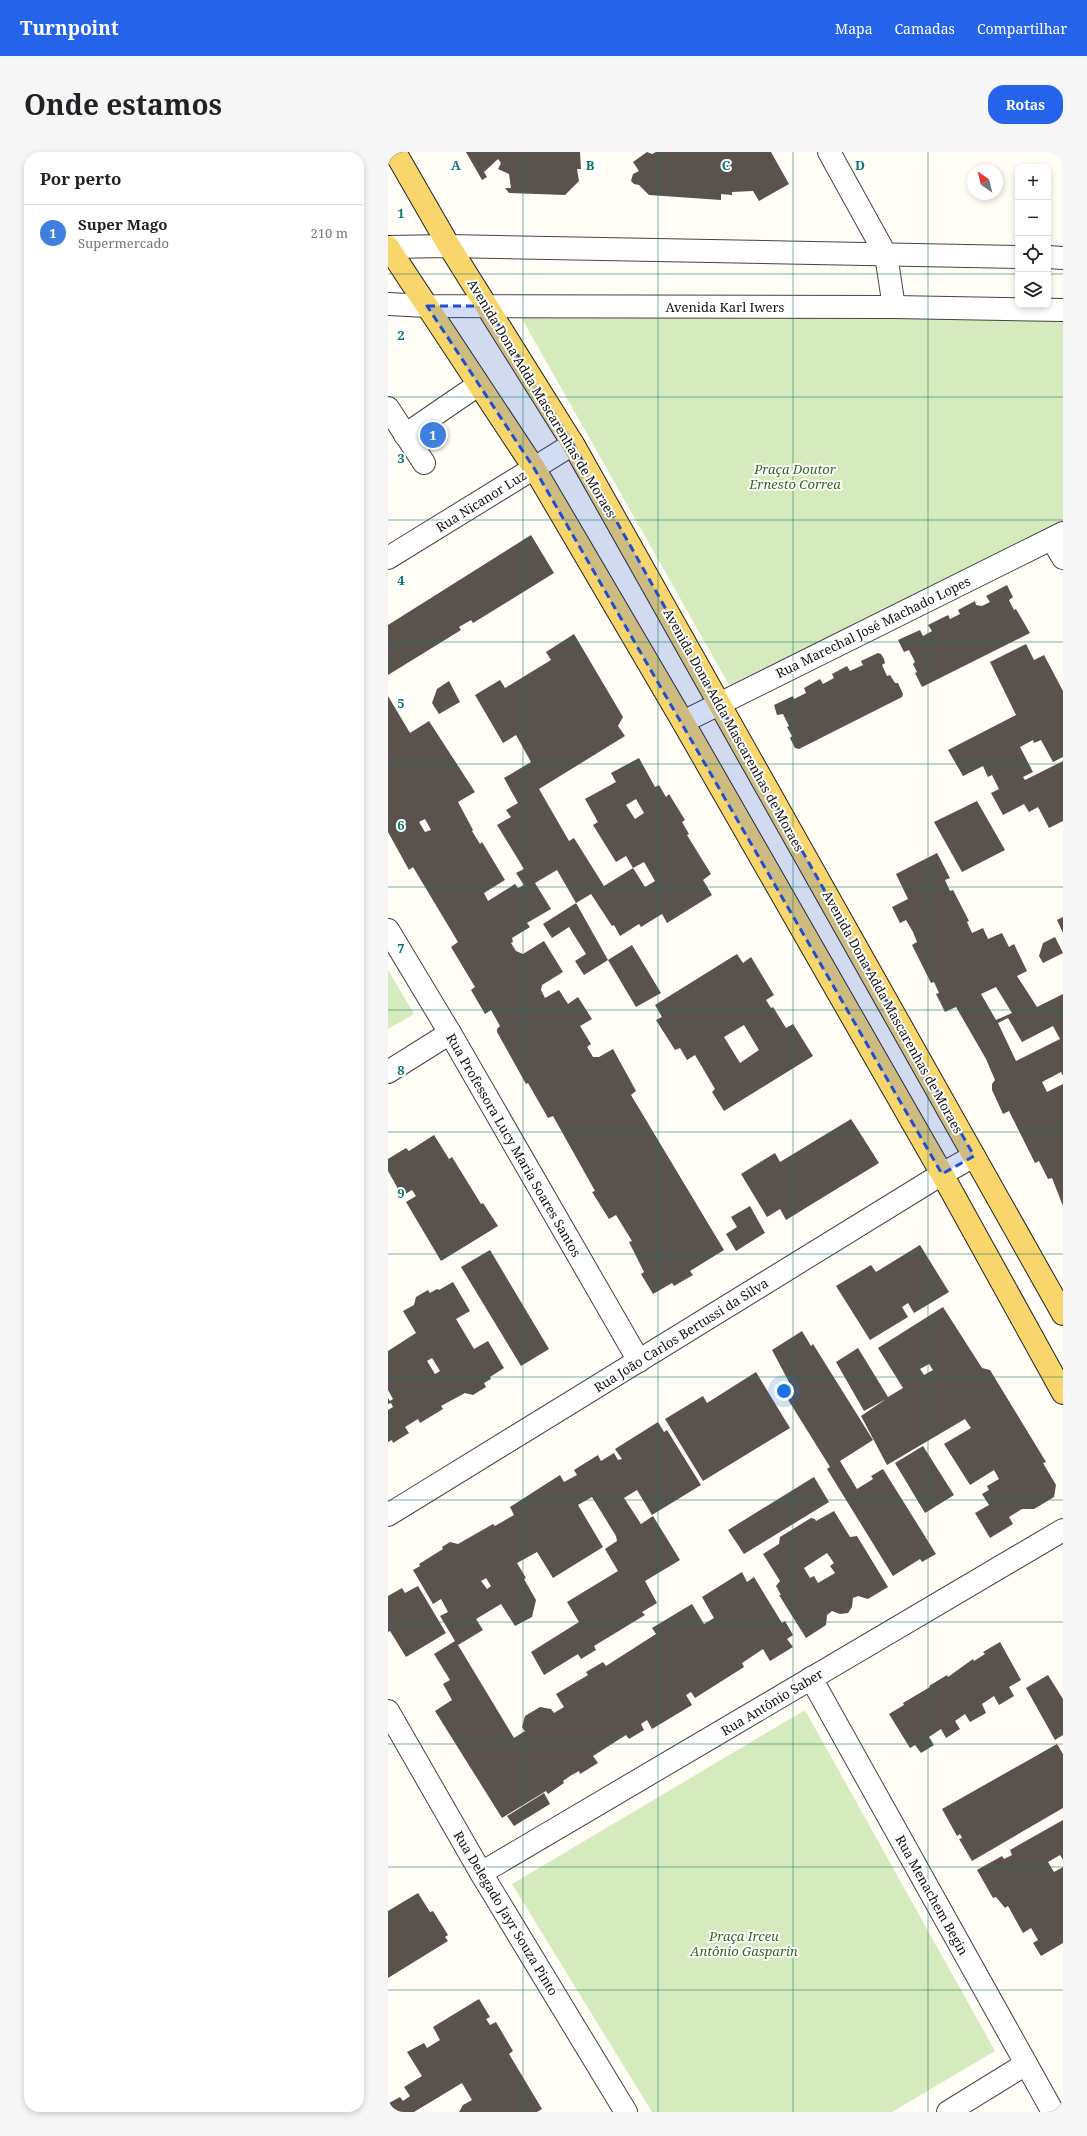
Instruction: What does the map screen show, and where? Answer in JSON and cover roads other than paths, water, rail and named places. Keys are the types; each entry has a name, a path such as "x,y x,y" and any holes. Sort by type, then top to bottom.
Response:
{"main road":[{"name":"Avenida Dona Adda Mascarenhas de Moraes","path":"395,152 449,246 573,444 1063,1314"},
{"path":"388,247 534,468 683,722 942,1174 1063,1393"}],"street":[{"path":"828,152 886,255 894,307"},
{"path":"388,247 449,246 1015,257"},
{"path":"1051,257 1063,258"},
{"name":"Avenida Karl Iwers","path":"388,304 427,306 894,307 1063,310"},
{"path":"406,435 478,384"},
{"path":"388,408 424,463"},
{"name":"Rua Nicanor Luz","path":"388,558 573,444"},
{"path":"1058,536 1063,558"},
{"name":"Rua Marechal José Machado Lopes","path":"683,722 718,703 1058,536"},
{"name":"Rua Professora Lucy Maria Soares Santos","path":"388,930 450,1033 639,1361"},
{"path":"388,1072 450,1033"},
{"name":"Rua João Carlos Bertussi da Silva","path":"388,1515 942,1174 974,1156"},
{"name":"Rua Antônio Saber","path":"481,1873 1063,1530"},
{"name":"Rua Menachem Begin","path":"811,1678 1053,2112"},
{"name":"Rua Delegado Jayr Souza Pinto","path":"388,1711 481,1873 626,2112"},
{"path":"948,2112 1026,2064"}],"place":[{"name":"Super Mago","path":"433,435"}],"park label":[{"name":"Praça Doutor Ernesto Correa","path":"795,476"},
{"name":"Praça Irceu Antônio Gasparin","path":"744,1944"}]}
